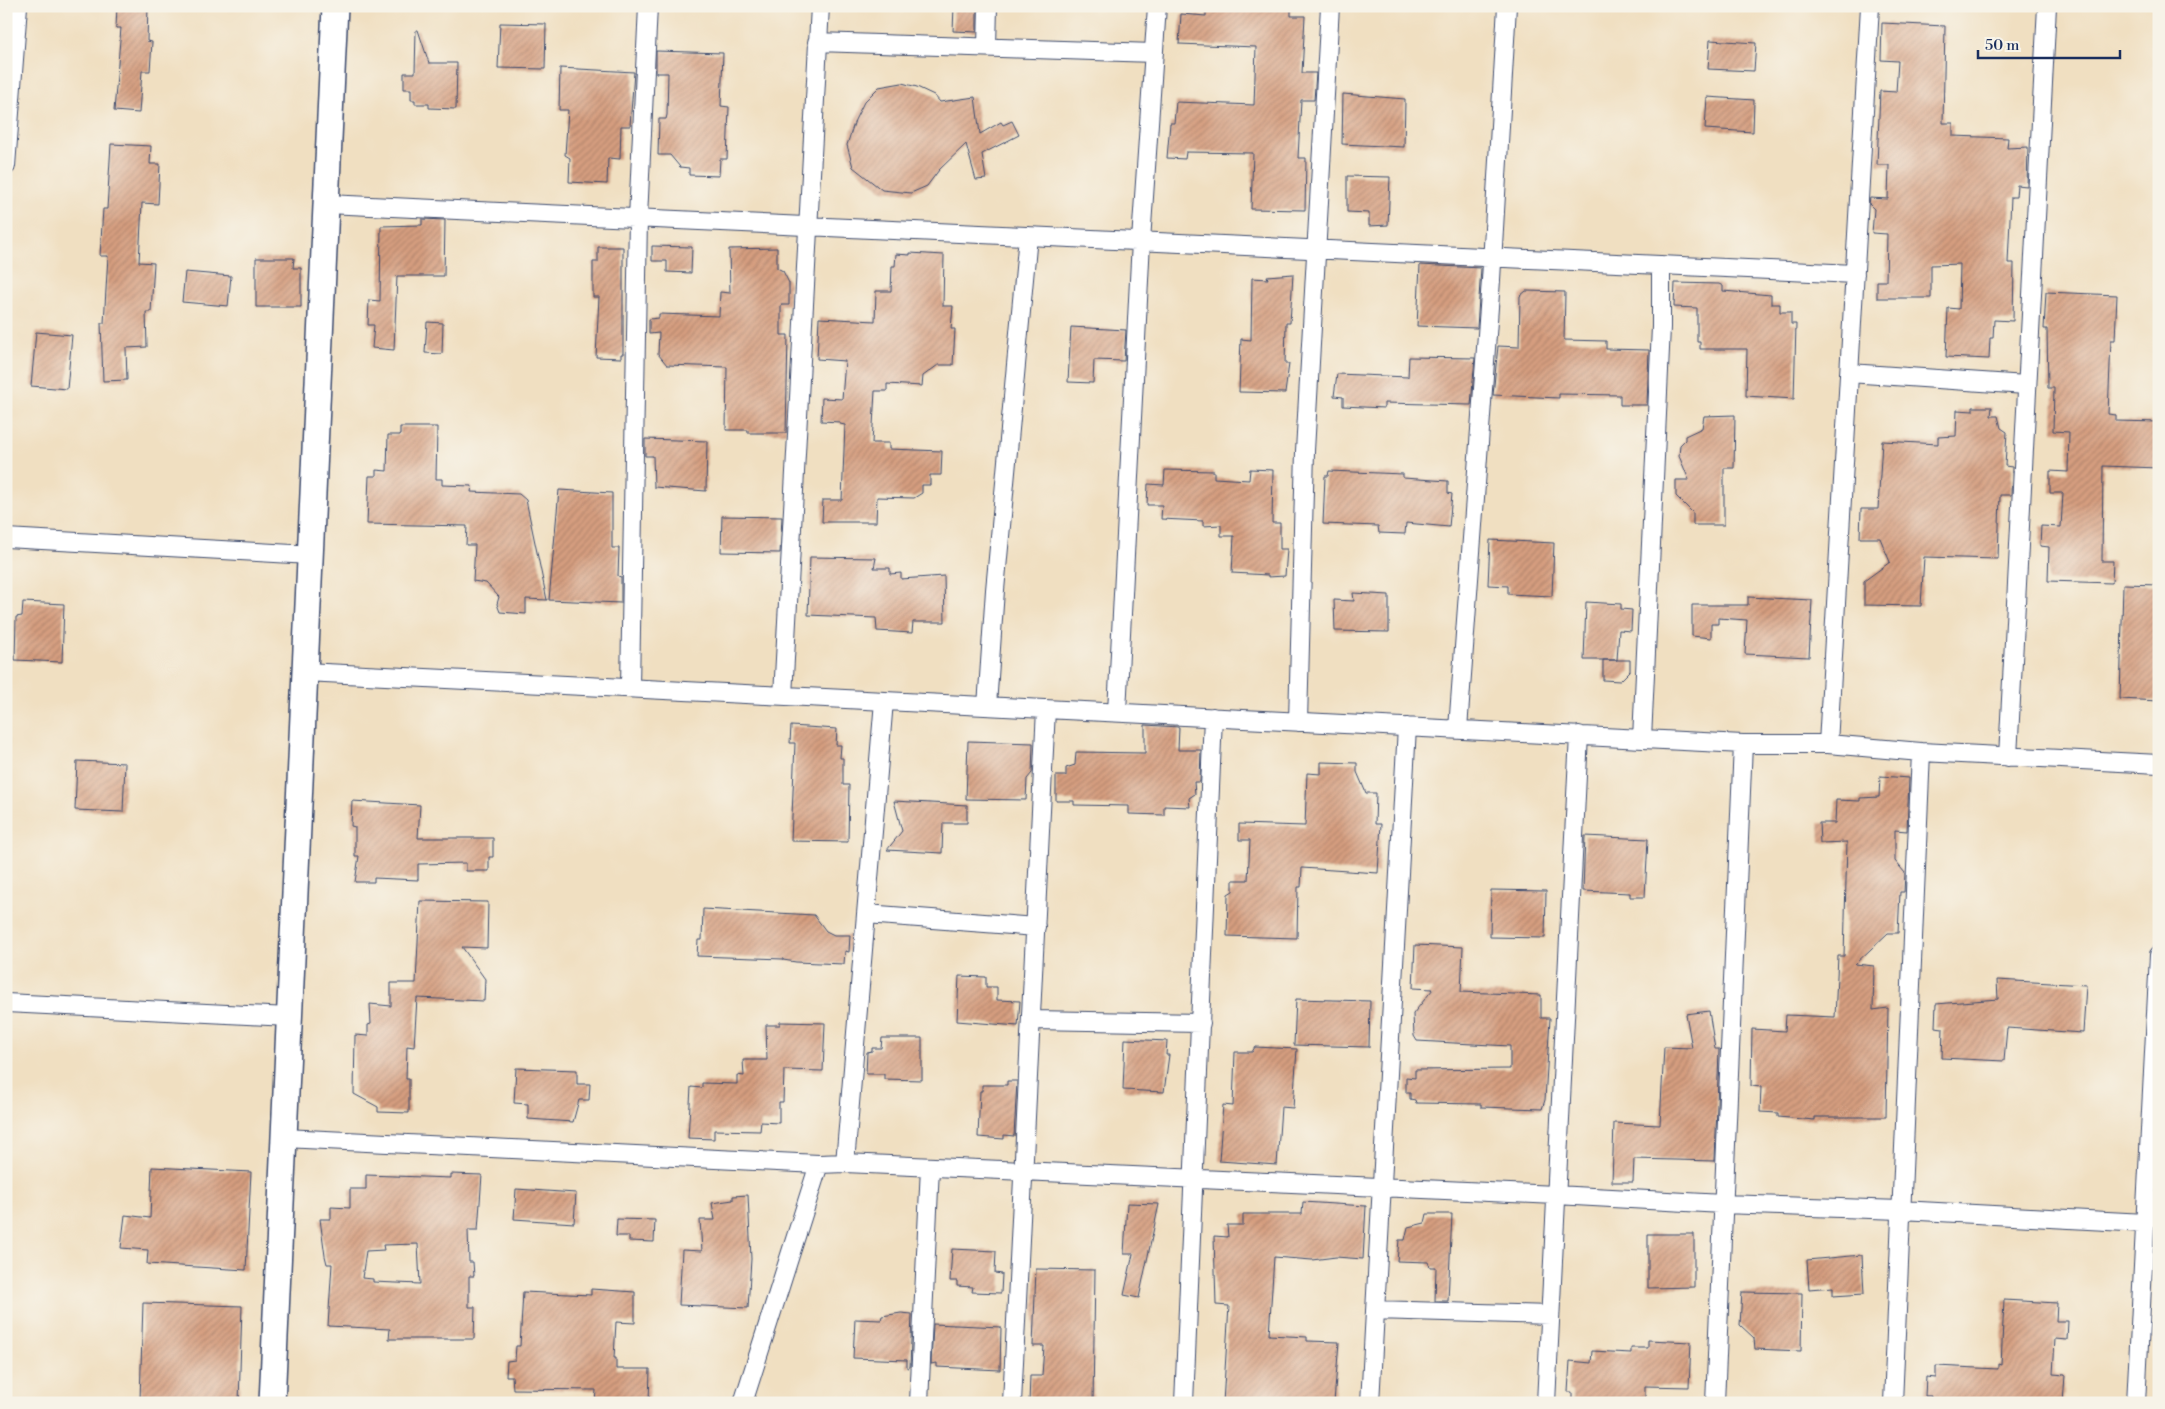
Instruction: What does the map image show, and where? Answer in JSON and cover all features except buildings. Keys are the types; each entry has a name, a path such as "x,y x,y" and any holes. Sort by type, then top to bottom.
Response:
{"street":[{"path":"6,166 18,6"},
{"path":"272,1403 335,6"},
{"path":"630,688 638,218 648,6"},
{"path":"783,696 820,6"},
{"path":"987,47 988,6"},
{"path":"1118,712 1142,241 1157,6"},
{"path":"1298,722 1304,451 1330,6"},
{"path":"1458,729 1493,256 1507,6"},
{"path":"1828,744 1870,6"},
{"path":"2008,757 2047,6"},
{"path":"817,42 1154,53"},
{"path":"327,204 1855,274"},
{"path":"987,706 995,590 1028,236"},
{"path":"1642,738 1661,327 1661,265"},
{"path":"1849,373 2026,385"},
{"path":"6,538 310,556"},
{"path":"305,672 1743,744 1828,744 1921,752 2159,764"},
{"path":"845,1163 884,701"},
{"path":"1012,1403 1046,709"},
{"path":"1184,1403 1214,717"},
{"path":"1370,1403 1408,727"},
{"path":"1546,1403 1579,736"},
{"path":"1715,1403 1743,744"},
{"path":"1893,1403 1921,752"},
{"path":"866,914 1036,927"},
{"path":"2136,1403 2159,955"},
{"path":"6,1003 289,1017"},
{"path":"1032,1020 1200,1023"},
{"path":"284,1138 819,1164 845,1163 1723,1204 1901,1210 2144,1223"},
{"path":"743,1403 819,1164"},
{"path":"918,1403 930,1167"},
{"path":"1375,1310 1550,1315"}]}
